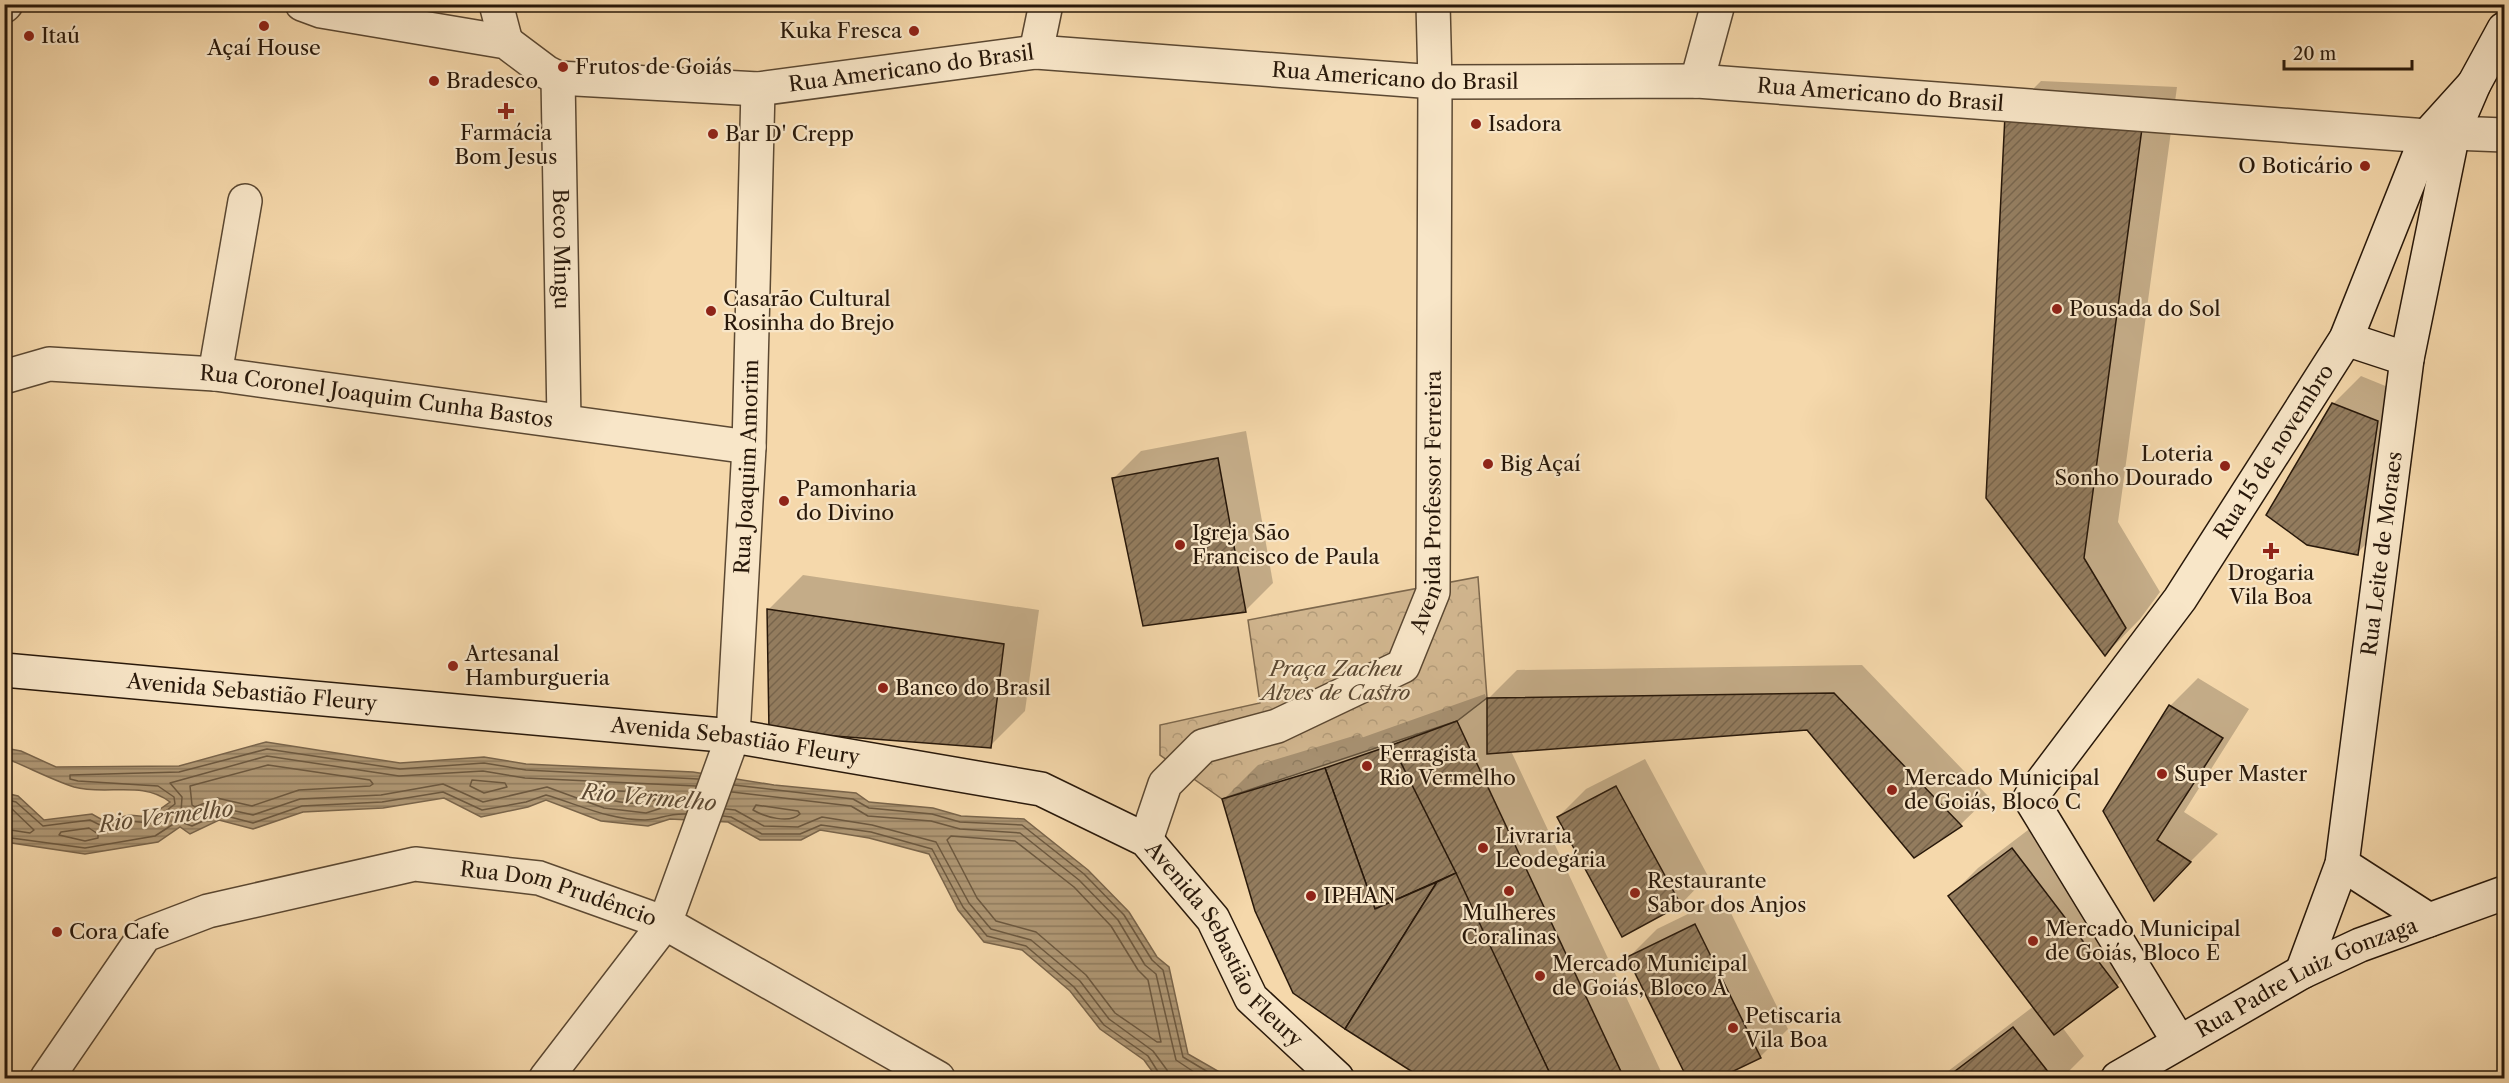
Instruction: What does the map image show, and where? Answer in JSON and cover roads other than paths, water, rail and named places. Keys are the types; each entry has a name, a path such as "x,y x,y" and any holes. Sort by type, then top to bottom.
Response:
{"street":[{"name":"Rua Americano do Brasil","path":"302,4 321,11 506,42 546,72 558,78 758,89 1036,52 1435,82 1697,81 2440,135 2505,135"},
{"path":"496,4 506,42"},
{"path":"1036,52 1046,4"},
{"name":"Avenida Professor Ferreira","path":"1146,840 1165,783 1203,746 1277,726 1403,666 1433,591 1435,82 1433,4"},
{"path":"1697,81 1718,4"},
{"name":"Rua 15 de novembro","path":"2179,1042 2030,798 2180,599 2346,339 2440,135 2474,84 2505,29"},
{"name":"Beco Mingu","path":"558,78 564,421"},
{"name":"Rua Joaquim Amorim","path":"546,1078 670,911 733,736 749,447 758,89"},
{"name":"Rua Leite de Moraes","path":"2302,972 2342,864 2407,359 2440,135"},
{"path":"215,374 245,201"},
{"path":"2346,339 2407,359"},
{"name":"Rua Coronel Joaquim Cunha Bastos","path":"4,376 49,364 215,374 749,447"},
{"name":"Avenida Sebastião Fleury","path":"4,669 733,736 1041,789 1146,840 1213,919 1251,998 1337,1078"},
{"name":"Rua Dom Prudêncio","path":"48,1078 146,935 208,911 415,864 539,878 670,911 938,1078"},
{"path":"2342,864 2429,920"},
{"name":"Rua Padre Luiz Gonzaga","path":"2118,1078 2302,972 2360,945 2505,893"}],"water":[{"name":"Rio Vermelho","path":"266,742 400,763 484,757 526,764 693,772 774,785 856,793 869,802 933,808 961,816 1024,819 1088,870 1129,912 1157,957 1169,967 1188,1054 1230,1078 1157,1078 1144,1060 1100,1029 1070,991 1022,950 984,942 958,910 929,854 869,838 820,830 801,840 760,840 728,822 670,819 648,826 601,821 546,800 528,807 481,817 444,798 383,808 303,812 253,829 219,820 190,834 180,827 158,842 85,854 5,842 5,793 18,796 44,820 92,814 106,822 129,815 149,817 170,802 159,795 136,790 74,787 5,758 4,748 21,751 56,767 179,766"}],"place":[{"name":"Açaí House","path":"264,26"},
{"name":"Kuka Fresca","path":"914,31"},
{"name":"Itaú","path":"29,36"},
{"name":"Frutos de Goiás","path":"563,67"},
{"name":"Bradesco","path":"434,81"},
{"name":"Farmácia Bom Jesus","path":"506,111"},
{"name":"Isadora","path":"1476,124"},
{"name":"Bar D' Crepp","path":"713,134"},
{"name":"O Boticário","path":"2365,166"},
{"name":"Pousada do Sol","path":"2057,309"},
{"name":"Casarão Cultural Rosinha do Brejo","path":"711,311"},
{"name":"Big Açaí","path":"1488,464"},
{"name":"Loteria Sonho Dourado","path":"2225,466"},
{"name":"Pamonharia do Divino","path":"784,501"},
{"name":"Igreja São Francisco de Paula","path":"1180,545"},
{"name":"Drogaria Vila Boa","path":"2271,551"},
{"name":"Artesanal Hamburgueria","path":"453,666"},
{"name":"Banco do Brasil","path":"883,688"},
{"name":"Ferragista Rio Vermelho","path":"1367,766"},
{"name":"Super Master","path":"2162,774"},
{"name":"Mercado Municipal de Goiás, Bloco C","path":"1892,790"},
{"name":"Livraria Leodegária","path":"1483,848"},
{"name":"Mulheres Coralinas","path":"1509,891"},
{"name":"Restaurante Sabor dos Anjos","path":"1635,893"},
{"name":"IPHAN","path":"1311,896"},
{"name":"Cora Cafe","path":"57,932"},
{"name":"Mercado Municipal de Goiás, Bloco E","path":"2033,941"},
{"name":"Mercado Municipal de Goiás, Bloco A","path":"1540,976"},
{"name":"Petiscaria Vila Boa","path":"1733,1028"}],"park label":[{"name":"Praça Zacheu Alves de Castro","path":"1336,681"}]}
